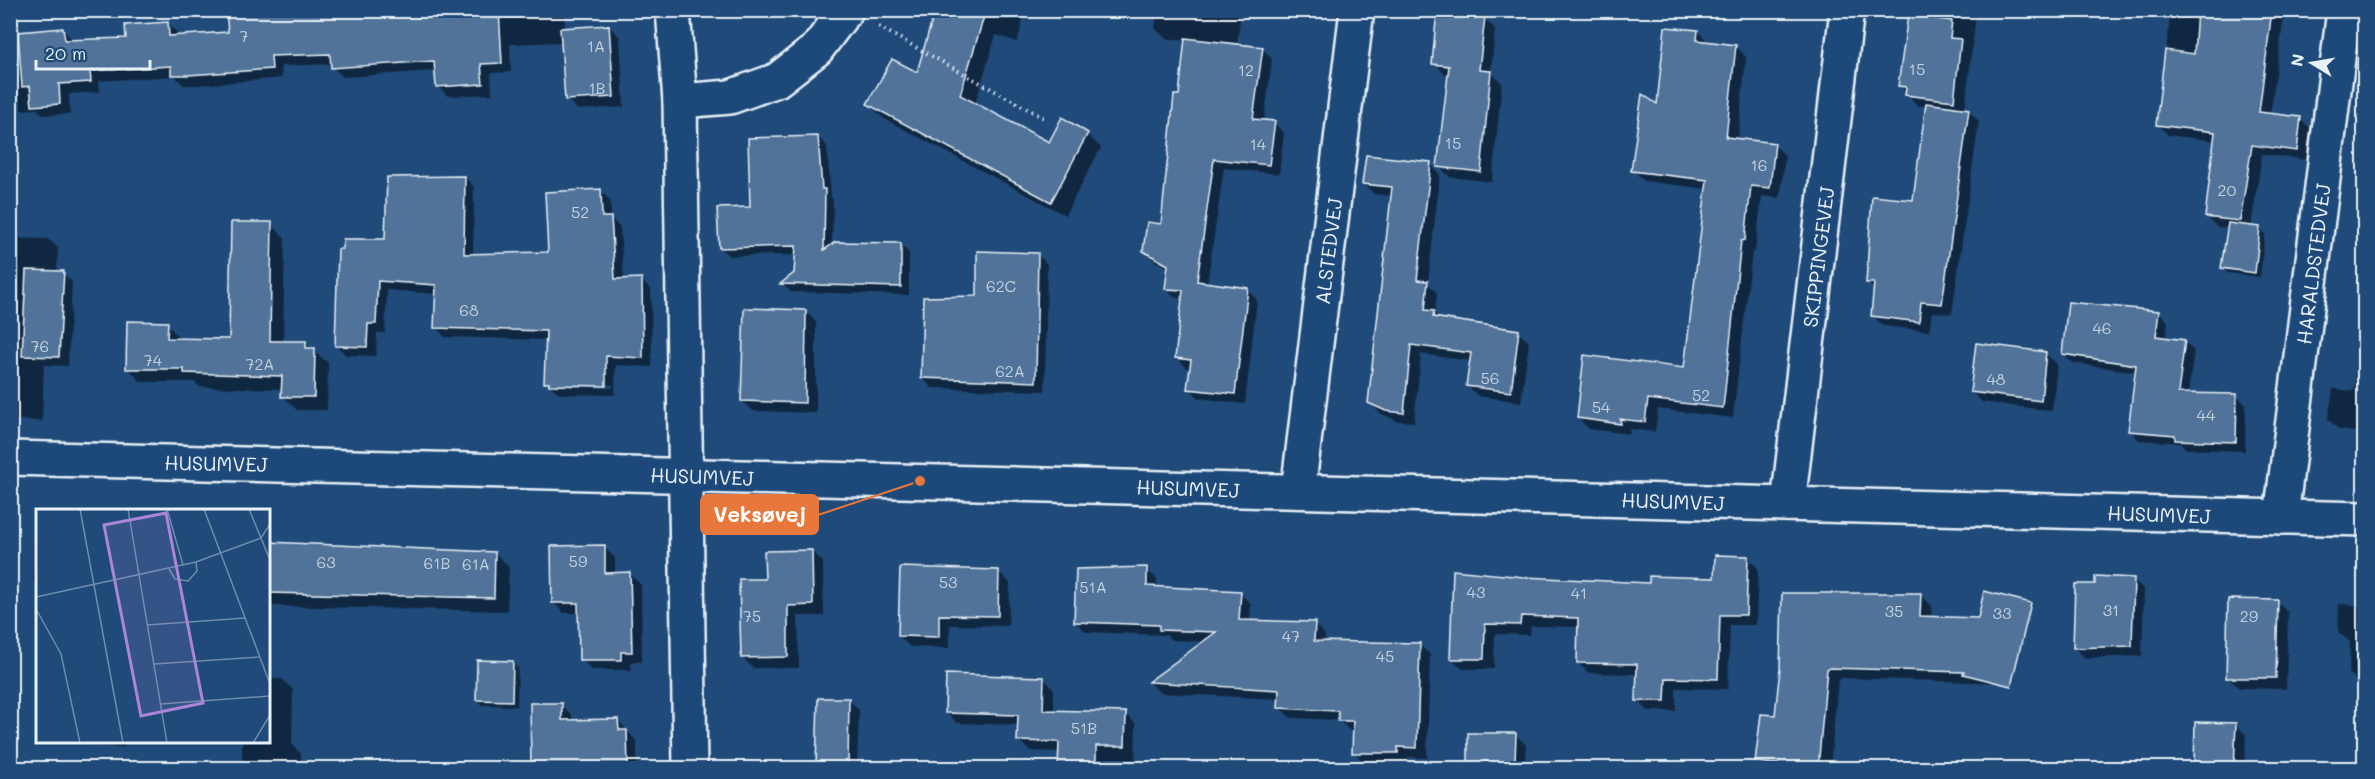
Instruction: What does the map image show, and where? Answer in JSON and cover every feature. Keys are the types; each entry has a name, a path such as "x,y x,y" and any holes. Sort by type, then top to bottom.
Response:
{"street":[{"path":"673,10 680,101 690,768"},
{"name":"ALSTEDVEJ","path":"1298,491 1357,10"},
{"name":"SKIPPINGEVEJ","path":"1788,504 1847,10"},
{"name":"HARALDSTEDVEJ","path":"2281,517 2344,10"},
{"path":"680,101 730,98 777,80 858,16"},
{"name":"HUSUMVEJ","path":"10,458 2364,519"}],"path":[{"path":"858,16 1044,118"}],"building":[{"path":"226,10 369,10 369,14 412,10 499,10 502,63 481,64 483,84 436,87 434,61 331,68 330,54 271,56 272,69 188,75 171,75 171,66 90,71 91,82 59,84 60,104 32,106 30,86 22,87 18,32 63,28 65,40 126,38 125,25 168,22 169,36 228,32"},
{"path":"935,10 986,10 960,95 1049,142 1062,117 1088,133 1051,202 867,104 892,59 917,72"},
{"path":"1437,10 1458,10 1460,14 1485,17 1479,70 1491,71 1481,172 1437,167 1449,66 1432,64"},
{"path":"2197,10 2272,10 2259,112 2301,117 2297,151 2252,145 2240,221 2205,217 2215,132 2156,125 2165,50 2194,54"},
{"path":"1908,15 1952,21 1950,38 1961,39 1954,101 1905,95 1906,87 1898,86"},
{"path":"609,25 614,97 565,100 560,28"},
{"path":"1665,27 1698,30 1697,40 1736,45 1726,137 1775,143 1770,188 1751,186 1745,240 1741,241 1723,408 1648,399 1645,422 1620,419 1621,424 1577,418 1584,355 1684,368 1707,180 1631,171 1642,94 1657,104"},
{"path":"1185,38 1263,47 1253,119 1275,121 1269,165 1214,159 1197,281 1248,288 1235,394 1187,389 1191,360 1175,358 1183,290 1165,289 1168,265 1143,251 1147,222 1161,224 1174,95 1179,95"},
{"path":"1926,103 1969,109 1942,304 1921,302 1919,322 1871,316 1874,283 1866,283 1872,196 1913,200"},
{"path":"818,136 822,189 825,189 824,250 835,242 901,243 901,287 780,284 794,273 796,246 719,248 717,208 750,207 748,138"},
{"path":"1366,155 1431,162 1417,280 1428,281 1425,310 1434,311 1433,317 1519,330 1511,392 1466,386 1471,353 1411,345 1404,413 1386,411 1368,403 1392,187 1362,184"},
{"path":"465,176 464,254 548,252 545,192 601,189 602,217 611,217 615,279 642,278 643,358 606,356 606,386 549,385 549,383 544,383 546,331 434,328 436,285 378,281 376,324 368,324 367,347 335,346 338,249 342,249 343,239 385,239 387,177"},
{"path":"231,222 272,222 270,341 306,341 306,348 315,348 314,397 281,397 282,376 184,373 184,369 126,369 127,321 168,322 167,338 229,339"},
{"path":"2228,223 2260,227 2255,273 2221,268"},
{"path":"977,251 1038,253 1036,382 921,378 923,297 977,296"},
{"path":"26,270 64,271 59,357 22,356"},
{"path":"2068,302 2159,311 2156,336 2185,340 2178,393 2237,394 2236,442 2175,440 2175,435 2128,431 2136,365 2062,354"},
{"path":"744,308 806,310 805,403 741,401"},
{"path":"1976,343 2046,352 2041,401 1970,392"},
{"path":"270,542 495,552 494,598 270,593"},
{"path":"605,545 605,573 630,572 632,652 621,652 621,660 579,660 578,603 552,603 551,546"},
{"path":"812,550 813,605 788,606 788,657 741,658 739,579 765,579 764,551"},
{"path":"1715,555 1748,556 1746,615 1720,615 1718,679 1666,678 1665,701 1636,701 1637,664 1577,663 1578,618 1521,616 1520,625 1485,624 1484,659 1450,659 1453,570 1524,577 1649,583 1649,576 1714,578"},
{"path":"900,567 999,570 998,616 939,615 939,637 898,636"},
{"path":"1147,567 1147,586 1241,591 1239,620 1315,622 1314,641 1420,643 1417,748 1398,747 1398,753 1352,753 1353,721 1338,721 1338,711 1278,708 1279,690 1148,682 1216,632 1159,630 1159,625 1074,622 1076,569"},
{"path":"2095,576 2134,578 2132,646 2073,648 2075,584 2095,584"},
{"path":"1984,591 2031,603 2011,686 1963,674 1964,672 1830,668 1827,669 1818,768 1755,762 1761,714 1775,715 1780,669 1782,593 1921,593 1920,616 1978,618"},
{"path":"2228,599 2278,600 2276,678 2226,678"},
{"path":"477,660 513,661 512,701 476,700"},
{"path":"946,674 1044,677 1043,710 1126,712 1125,746 1096,746 1096,768 1058,768 1059,742 1017,741 1018,715 945,713"},
{"path":"818,698 849,698 848,767 816,767"},
{"path":"530,703 562,703 562,720 618,719 619,730 627,730 628,768 531,768"},
{"path":"2195,722 2236,723 2234,768 2194,768"},
{"path":"1468,733 1516,733 1515,763 1468,762"}],"place":[{"name":"Veksøvej","path":"920,481"}]}
